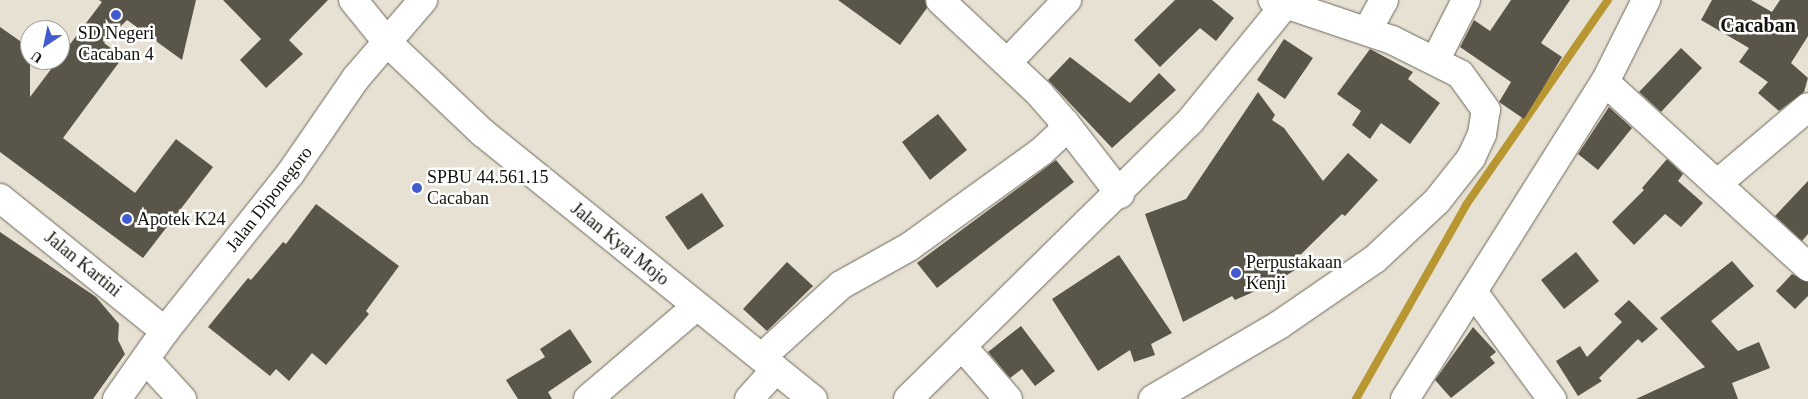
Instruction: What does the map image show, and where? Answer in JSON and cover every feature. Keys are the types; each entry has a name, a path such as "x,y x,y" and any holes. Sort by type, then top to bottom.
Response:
{"street":[{"name":"Jalan Kyai Mojo","path":"353,0 388,43 484,133 813,399"},
{"name":"Jalan Diponegoro","path":"118,399 147,361 165,331 290,174 356,78 423,0"},
{"path":"940,0 1008,62 1065,123 1120,194"},
{"path":"1008,62 1067,0"},
{"path":"1367,31 1384,0"},
{"path":"1436,59 1466,0"},
{"path":"1405,399 1474,293 1605,82 1646,0"},
{"path":"908,399 1120,194 1191,120 1278,3 1367,31 1436,59 1460,74 1486,110 1482,134 1471,158 1437,201 1375,259 1279,325 1153,399"},
{"path":"1605,82 1808,267"},
{"path":"1718,184 1808,107"},
{"path":"749,399 770,363 840,285 909,247 1042,151 1065,123"},
{"name":"Jalan Kartini","path":"0,198 165,331"},
{"path":"1474,293 1552,399"},
{"path":"588,399 697,306"},
{"path":"962,346 1008,399"},
{"path":"147,361 182,399"}],"building":[{"path":"99,0 196,0 182,60 127,20 104,43 123,57 63,138 135,193 176,139 213,167 143,258 0,152 0,27 20,41 20,70 30,70 30,97 50,70 70,70 70,44 102,2"},
{"path":"223,0 328,0 289,40 303,54 266,88 240,60 261,39"},
{"path":"838,0 925,0 927,8 900,45"},
{"path":"1175,0 1212,0 1234,18 1216,41 1200,28 1160,67 1134,40"},
{"path":"1511,0 1570,0 1541,43 1562,57 1524,119 1499,102 1511,82 1460,47 1474,20 1490,31"},
{"path":"1712,0 1751,0 1772,12 1780,0 1808,0 1808,36 1791,63 1808,78 1804,92 1779,111 1758,93 1768,82 1739,62 1749,48 1701,20"},
{"path":"1284,39 1313,58 1285,99 1257,80"},
{"path":"1681,48 1702,68 1661,112 1639,92"},
{"path":"1370,49 1413,72 1408,79 1440,103 1410,144 1381,123 1370,139 1352,125 1361,111 1337,94"},
{"path":"1070,57 1130,103 1159,73 1176,90 1112,148 1048,80"},
{"path":"1258,92 1275,115 1272,120 1284,128 1323,181 1348,153 1378,180 1345,216 1342,214 1291,264 1295,270 1274,283 1235,300 1232,296 1183,322 1145,214 1186,199"},
{"path":"1609,107 1632,128 1598,170 1578,154"},
{"path":"938,114 967,150 930,180 902,142"},
{"path":"1667,159 1683,174 1678,181 1703,203 1681,227 1665,214 1634,245 1612,222 1644,190 1642,188"},
{"path":"1056,160 1074,182 937,288 917,263"},
{"path":"1808,181 1808,234 1802,241 1775,216"},
{"path":"702,193 724,226 688,250 665,217"},
{"path":"316,204 399,266 366,311 369,314 326,365 312,353 289,381 276,369 270,376 208,327 248,278 251,280 283,242 286,244"},
{"path":"0,232 96,297 119,324 118,340 125,354 93,399 0,399"},
{"path":"1576,252 1599,281 1564,309 1541,280"},
{"path":"1119,255 1172,333 1151,344 1155,355 1134,362 1130,350 1098,371 1052,299"},
{"path":"1732,261 1754,286 1711,321 1738,351 1759,342 1770,368 1732,383 1738,399 1636,399 1705,367 1660,318"},
{"path":"787,262 813,286 767,331 743,309"},
{"path":"1792,274 1808,282 1808,296 1795,309 1776,291"},
{"path":"1629,300 1658,329 1642,343 1638,339 1599,378 1602,381 1578,396 1556,361 1580,346 1587,357 1622,322 1614,314"},
{"path":"1021,326 1055,371 1035,386 1022,369 1010,378 988,352"},
{"path":"1473,327 1496,352 1490,357 1495,363 1451,398 1435,380"},
{"path":"570,329 592,362 548,392 552,399 518,399 506,380 545,357 540,349"}],"waterway":[{"path":"1356,399 1466,205 1608,0"}],"place":[{"name":"SD Negeri Cacaban 4","path":"116,15"},
{"name":"SPBU 44.561.15 Cacaban","path":"417,188"},
{"name":"Apotek K24","path":"127,219"},
{"name":"Perpustakaan Kenji","path":"1236,273"}],"district":[{"name":"Cacaban","path":"1758,25"}]}
